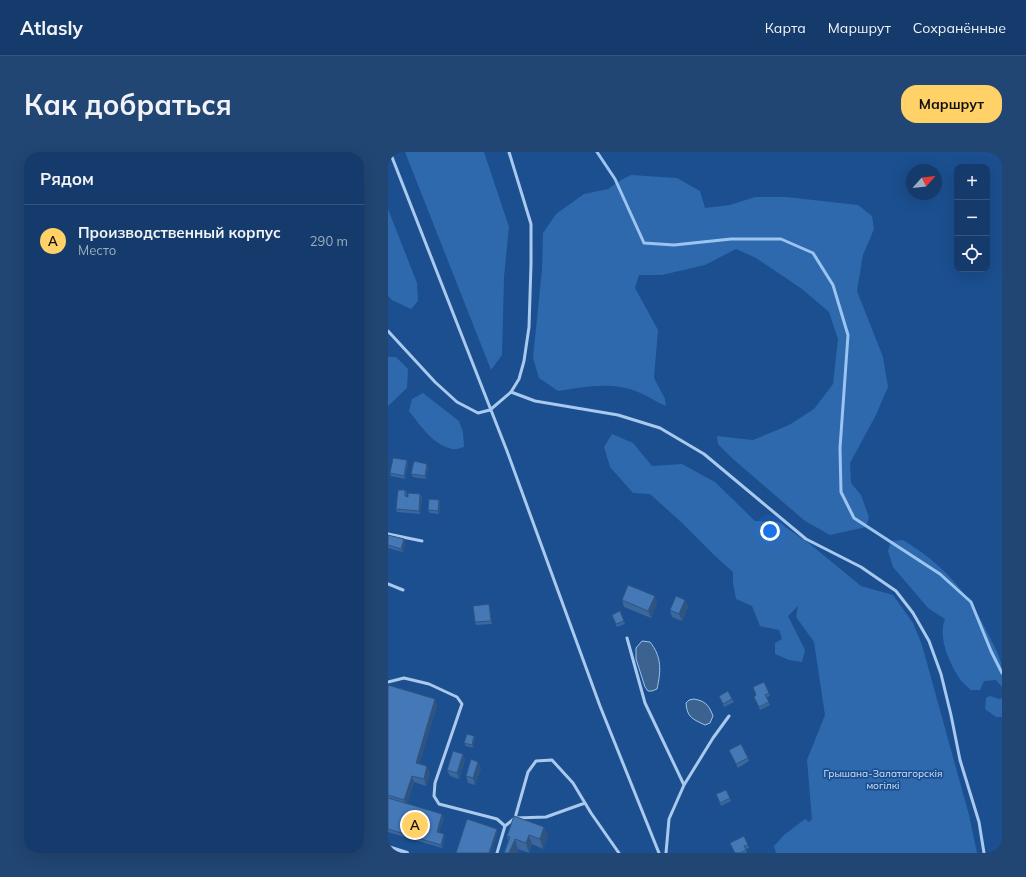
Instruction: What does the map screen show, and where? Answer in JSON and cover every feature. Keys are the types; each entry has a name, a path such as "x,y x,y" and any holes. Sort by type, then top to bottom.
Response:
{"street":[{"path":"388,847 407,853"}],"lane":[{"path":"390,152 507,451 597,699 659,853"},
{"path":"388,331 435,382 457,402 478,413 490,410 511,392 519,380 524,361 529,327 532,264 531,224 509,152"},
{"path":"511,392 535,401 618,415 660,428 704,454 806,539 861,567 896,591 912,613 932,647 949,708 960,760 979,822 984,853"},
{"path":"388,534 422,541"},
{"path":"388,584 403,590"},
{"path":"627,638 645,703 684,785"},
{"path":"388,682 404,678 429,684 457,697 462,704 435,783 434,796 439,804 497,819 505,826"},
{"path":"666,853 669,819 684,785 713,738 729,716"},
{"path":"497,853 505,826 515,818 528,772 536,761 552,760 573,783 620,853"},
{"path":"515,818 546,817 585,803"}],"green space":[{"path":"405,152 484,152 509,227 504,277 502,355 491,370"},
{"path":"631,175 677,178 700,191 705,208 730,205 755,197 786,197 858,205 872,216 874,229 863,255 857,291 883,357 888,387 876,415 850,463 851,483 861,495 869,517 866,527 830,535 805,521 733,459 718,444 717,436 753,440 789,425 814,409 833,384 838,339 829,312 802,289 756,258 736,249 705,265 662,275 639,275 635,288 658,330 654,378 665,399 666,406 642,394 619,387 598,386 558,391 539,378 533,358 542,269 543,233 556,214 584,194 608,189"},
{"path":"388,209 417,283 418,301 411,309 392,300 388,296"},
{"path":"388,357 396,357 408,369 407,388 388,406"},
{"path":"423,393 459,421 463,432 464,447 454,449 445,447 433,439 422,428 409,411 412,399"},
{"name":"Грышана-Залатагорскія могілкі","path":"612,434 633,443 652,466 682,464 715,482 755,521 778,522 810,544 861,586 893,595 913,623 922,645 969,815 977,853 776,853 774,846 784,835 805,819 809,822 812,819 807,760 825,715 814,642 796,617 798,606 788,616 805,650 802,662 789,660 775,654 775,643 782,639 779,630 760,626 752,606 736,599 733,583 733,572 650,494 633,493 610,467 604,447"},
{"path":"903,540 932,560 965,595 983,624 999,657 1001,663 1002,687 996,680 984,681 980,690 971,690 959,678 951,663 943,641 943,626 945,619 928,608 893,567 888,551 891,541"},
{"path":"990,696 999,699 1002,698 1002,717 996,717 985,709 986,698"}],"shaded area":[{"path":"642,641 650,642 657,653 660,664 657,689 652,691 648,691 645,687 636,659 636,648"},
{"path":"694,699 704,702 710,709 713,716 710,723 705,725 689,715 686,703 689,700"}],"building":[{"path":"393,458 407,460 404,476 390,473"},
{"path":"414,461 427,464 425,476 411,474"},
{"path":"398,490 405,490 405,496 408,497 408,493 420,494 419,511 396,509"},
{"path":"429,499 439,500 438,511 428,510"},
{"path":"388,535 404,539 401,549 388,545"},
{"path":"628,585 655,596 648,611 622,600"},
{"path":"676,596 685,600 679,614 670,610"},
{"path":"489,604 491,621 475,622 473,606"},
{"path":"620,611 624,621 616,624 612,615"},
{"path":"764,682 769,693 765,695 769,702 759,707 754,697 756,695 753,687"},
{"path":"388,685 435,699 416,763 427,766 424,779 412,776 404,800 388,795"},
{"path":"728,691 732,699 723,704 719,696"},
{"path":"467,734 474,736 472,745 464,743"},
{"path":"741,744 748,758 736,764 729,750"},
{"path":"453,751 463,754 457,773 447,770"},
{"path":"471,759 478,762 473,778 466,776"},
{"path":"726,790 730,798 720,803 716,794"},
{"path":"388,798 442,814 437,832 444,834 441,845 388,829"},
{"path":"514,816 544,827 540,839 529,835 526,843 515,839 509,853 504,853 510,837 507,836"},
{"path":"467,819 497,829 489,853 456,853"},
{"path":"744,836 748,845 744,846 746,850 740,853 735,853 730,843"}],"waterway":[{"path":"597,152 615,179 644,243 674,245 731,239 781,239 813,253 833,285 848,335 840,448 841,492 854,518 940,574 971,602 991,651 1002,673"}],"place":[{"name":"Производственный корпус","path":"415,825"}]}
